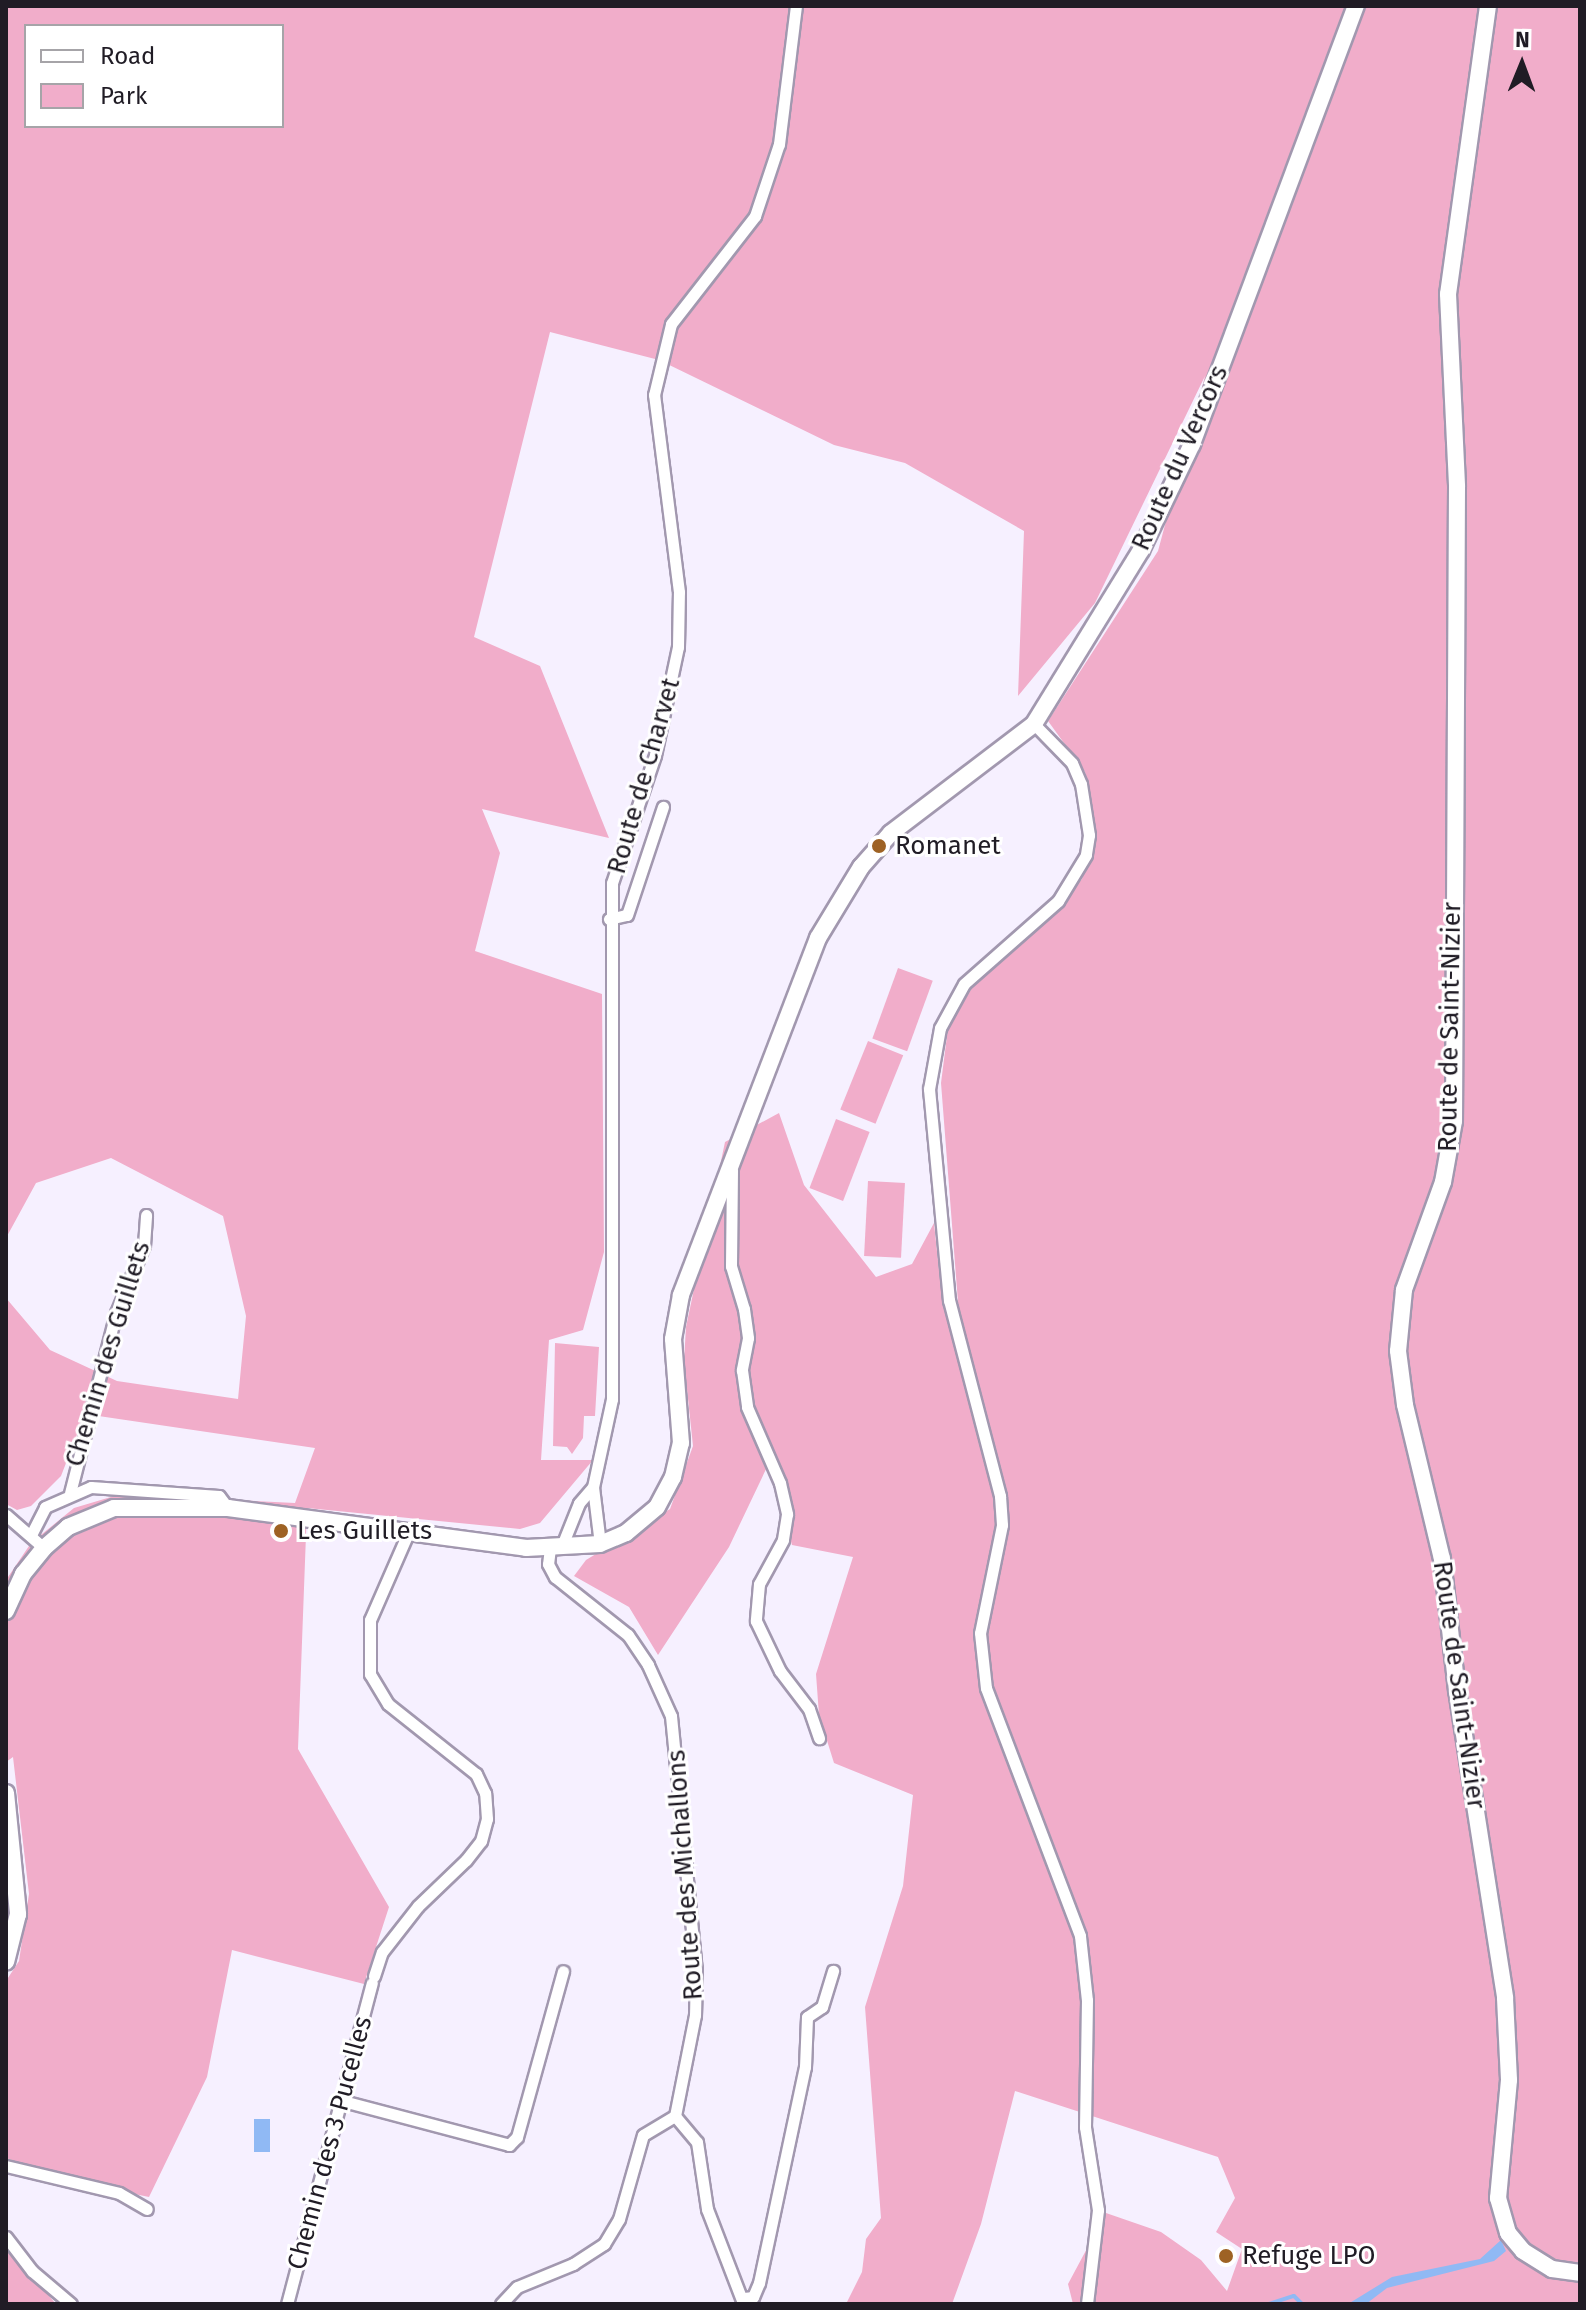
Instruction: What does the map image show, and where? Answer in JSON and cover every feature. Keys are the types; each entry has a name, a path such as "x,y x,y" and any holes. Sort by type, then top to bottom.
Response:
{"main road":[{"name":"Route du Vercors","path":"600,1544 647,1517 673,1477 681,1443 673,1339 677,1310 733,1154 830,912 891,833 1034,724 1141,550 1176,480 1356,6"},
{"name":"Route de Saint-Nizier","path":"1488,6 1447,304 1457,487 1454,1121 1443,1182 1404,1290 1398,1351 1405,1405 1442,1559 1458,1703 1505,1998 1510,2067 1498,2177 1502,2216 1514,2243 1535,2261 1580,2273"},
{"path":"6,1611 23,1574 44,1548 68,1527 114,1508 228,1508 408,1533 556,1548 600,1544"},
{"path":"6,1793 18,1914 6,1962"}],"street":[{"name":"Route de Charvet","path":"600,1544 593,1487 612,1399 609,919 612,883 655,755 678,647 679,592 654,395 659,360 671,324 755,216 779,144 796,6"},
{"path":"1034,724 1072,763 1081,784 1089,835 1086,855 1058,901 957,995 940,1028 929,1089 949,1300 1000,1496 1002,1525 980,1633 986,1688 1080,1936 1087,2000 1085,2127 1098,2210 1087,2304"},
{"path":"609,919 627,915 663,807"},
{"path":"733,1154 731,1266 746,1323 742,1370 747,1407 780,1483 787,1514 783,1540 759,1584 756,1621 780,1671 809,1709 819,1738"},
{"name":"Chemin des Guillets","path":"70,1493 116,1313 144,1245 146,1215"},
{"path":"32,1533 45,1507 70,1493 110,1485 219,1496 228,1508"},
{"name":"Route de Charvet","path":"556,1548 579,1503 593,1487"},
{"path":"6,1515 32,1533 44,1548"},
{"name":"Chemin des 3 Pucelles","path":"287,2304 382,1952 418,1906 466,1860 481,1841 487,1819 485,1793 476,1774 388,1704 370,1674 370,1620 408,1533"},
{"name":"Route des Michallons","path":"556,1548 548,1564 555,1577 628,1635 671,1716 696,1969 695,2015 675,2116"},
{"path":"343,2101 509,2145 517,2137 563,1971"},
{"path":"501,2304 517,2287 573,2264 604,2244 619,2219 643,2135 675,2116 697,2142 707,2209 743,2301 753,2297 759,2283 805,2067 807,2017 822,2007 833,1971"},
{"path":"6,2166 119,2193 147,2209"},
{"path":"6,2237 32,2271 71,2304"}],"green space":[{"path":"6,6 1580,6 1580,2304 1073,2304 1068,2284 1106,2213 1161,2232 1201,2260 1227,2291 1242,2249 1216,2232 1235,2198 1218,2157 1015,2091 981,2224 952,2304 846,2304 862,2272 866,2239 881,2218 865,2007 903,1886 913,1795 834,1763 819,1715 816,1674 853,1557 792,1545 768,1465 729,1547 658,1655 629,1607 574,1576 586,1560 670,1509 693,1446 684,1361 686,1327 725,1142 779,1113 804,1185 876,1277 912,1264 934,1223 941,1289 960,1328 941,1083 948,1028 973,986 1044,924 1082,879 1095,830 1085,772 1048,721 1158,551 1205,376 1095,603 1018,696 1024,531 905,463 834,445 659,360 550,332 474,637 540,666 609,838 482,809 500,853 475,951 602,994 604,1252 583,1330 549,1340 541,1460 593,1460 540,1523 520,1529 307,1508 298,1749 389,1907 364,1984 232,1950 207,2077 149,2197 67,2180 6,2158 6,1981 19,1961 29,1894 13,1757 6,1762 6,1580 31,1543 74,1508 121,1494 295,1503 315,1448 85,1414 61,1476 31,1506 17,1510 6,1504 6,1298 50,1350 117,1381 238,1399 246,1316 223,1216 111,1158 36,1183 6,1238"},
{"path":"898,968 933,981 907,1051 872,1038"},
{"path":"868,1041 903,1055 876,1124 840,1110"},
{"path":"836,1119 870,1132 843,1201 809,1188"},
{"path":"868,1181 905,1183 901,1258 864,1256"},
{"path":"555,1343 599,1347 595,1416 584,1416 583,1438 572,1454 567,1447 553,1446"},
{"path":"6,2244 55,2303 56,2304 6,2304"}],"water":[{"path":"254,2119 270,2119 270,2152 254,2152"},
{"path":"1501,2240 1506,2251 1494,2261 1387,2288 1366,2304 1348,2304 1392,2277 1480,2259"}],"waterway":[{"path":"1269,2304 1294,2296 1302,2304"}],"place":[{"name":"Romanet","path":"879,846"},
{"name":"Les Guillets","path":"281,1531"},
{"name":"Refuge LPO","path":"1226,2256"}]}
